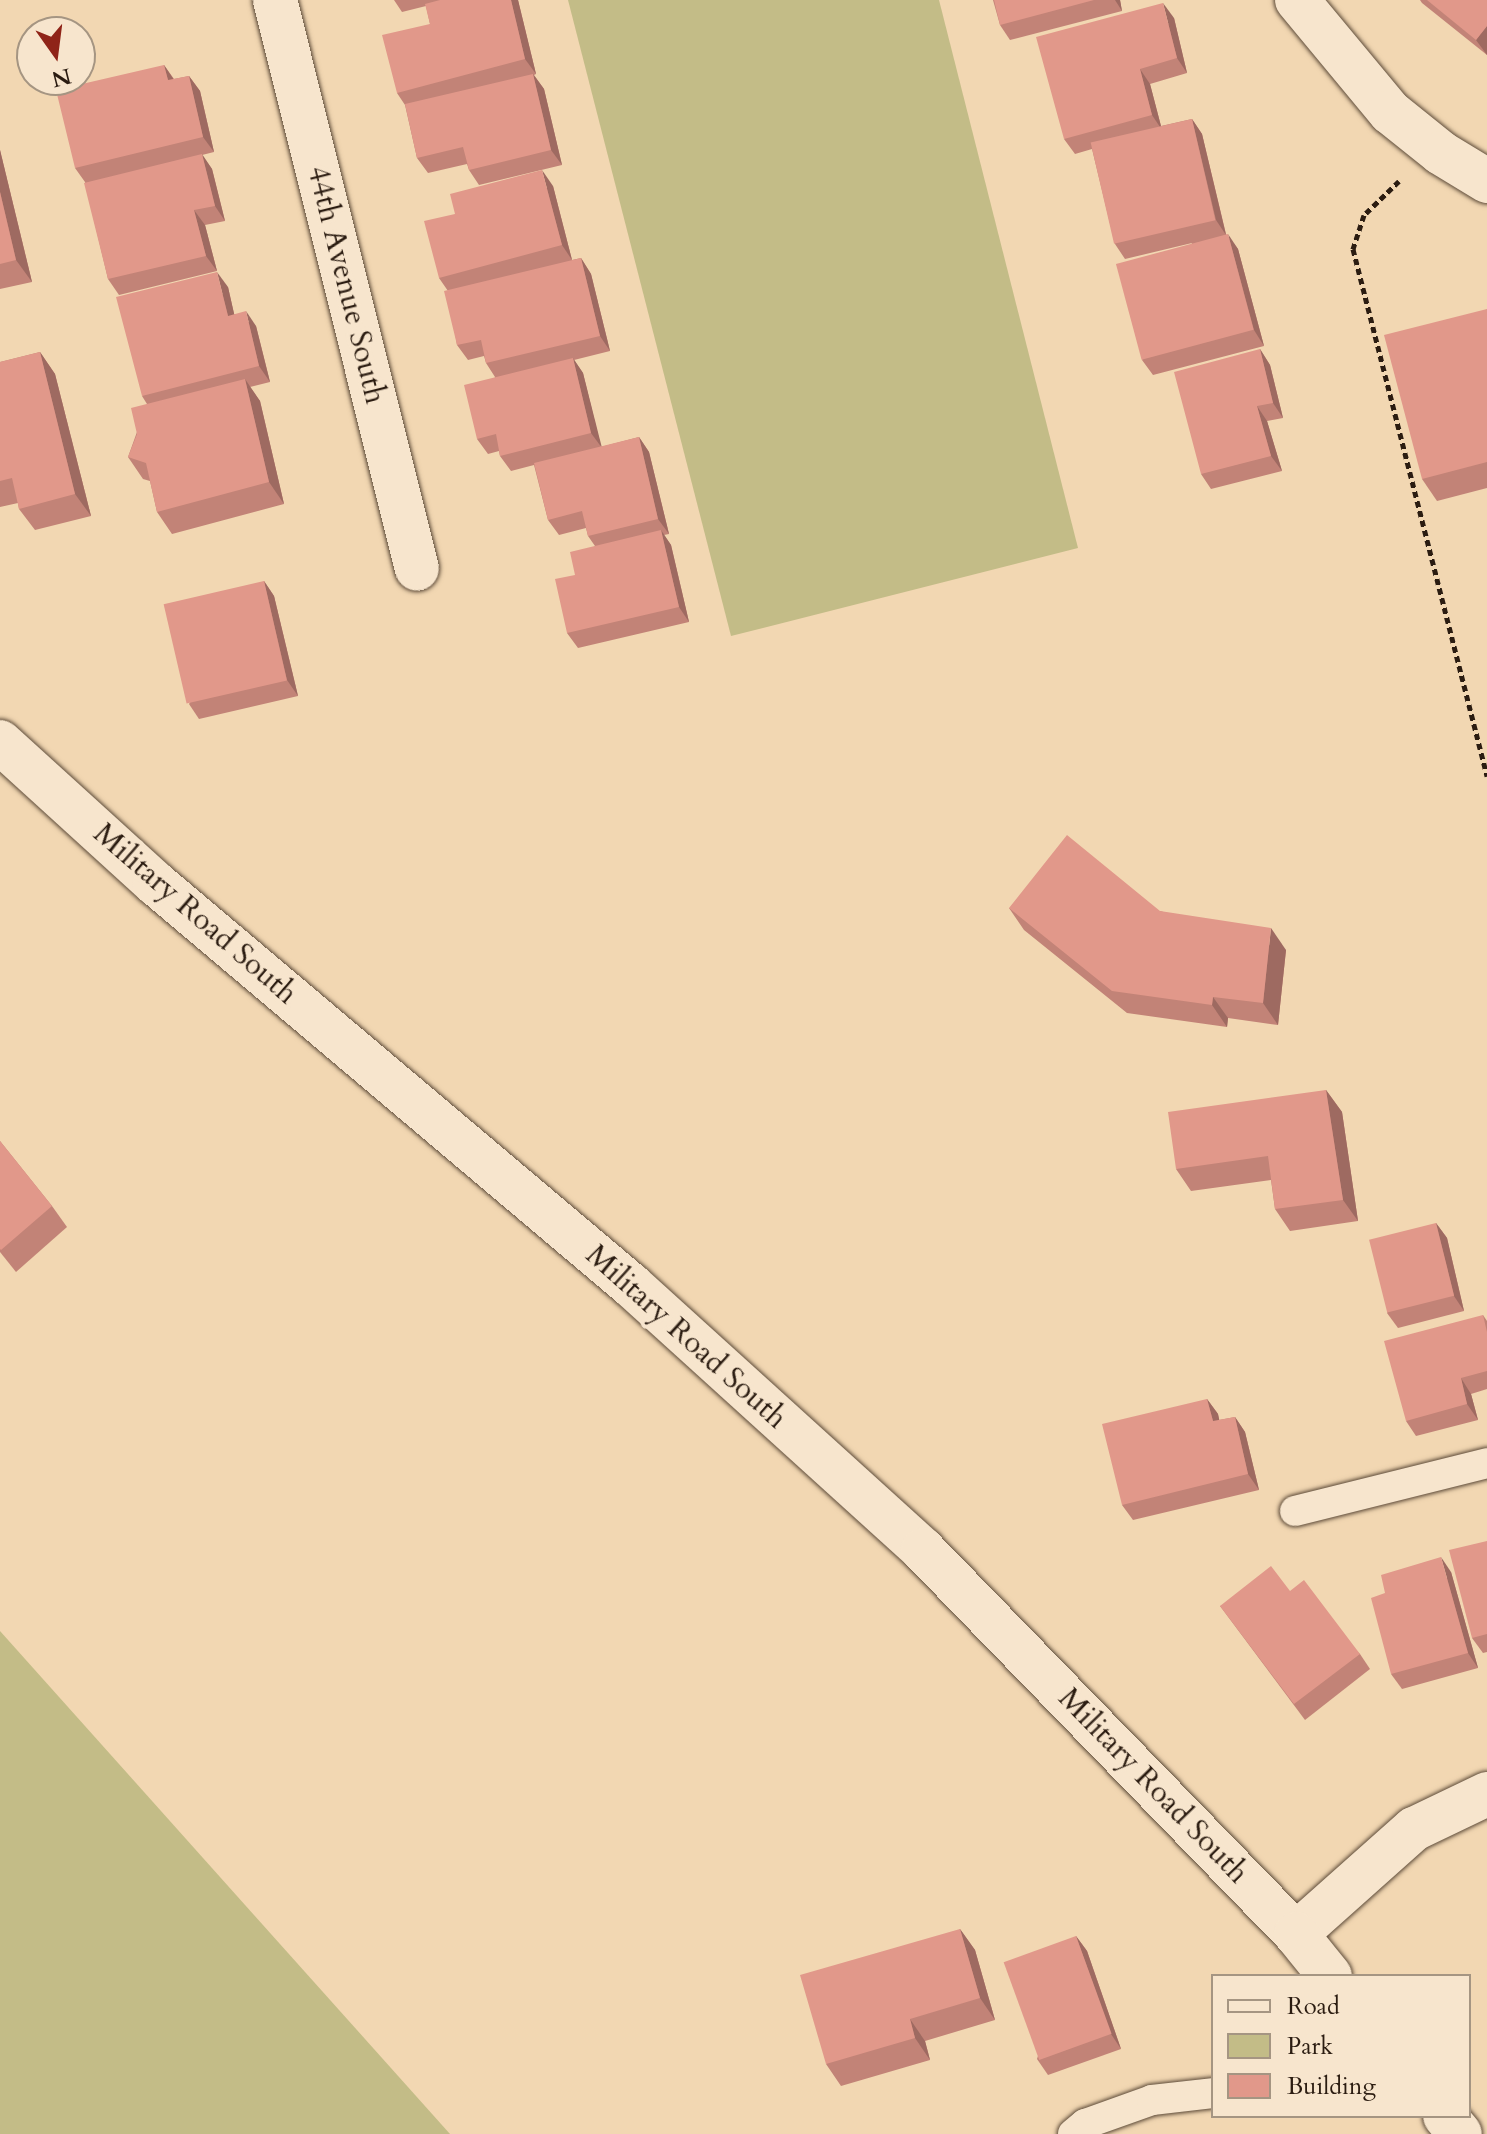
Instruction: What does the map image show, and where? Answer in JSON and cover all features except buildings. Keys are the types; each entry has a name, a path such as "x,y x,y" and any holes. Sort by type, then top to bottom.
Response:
{"main road":[{"name":"44th Avenue South","path":"275,0 417,569"},
{"path":"1310,16 1390,112 1435,147 1487,181"},
{"name":"Military Road South","path":"0,742 155,883 632,1286 923,1550 1296,1934 1328,1974"},
{"path":"1296,1934 1414,1829 1487,1794"}],"lane":[{"path":"1295,1511 1487,1463"},
{"path":"1073,2134 1085,2124 1152,2100 1211,2093"}],"path":[{"path":"1435,147 1364,215 1353,249 1487,776"}],"green space":[{"path":"568,0 939,0 1078,548 731,636"},
{"path":"0,1631 450,2134 0,2134"}]}
